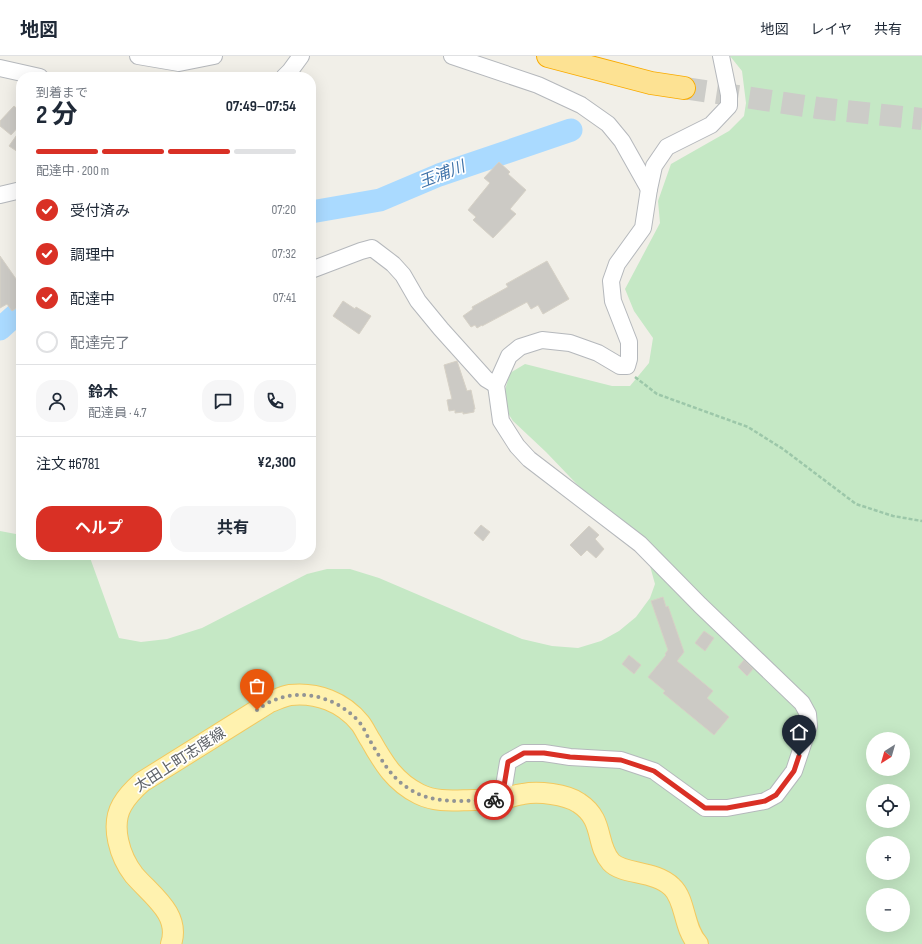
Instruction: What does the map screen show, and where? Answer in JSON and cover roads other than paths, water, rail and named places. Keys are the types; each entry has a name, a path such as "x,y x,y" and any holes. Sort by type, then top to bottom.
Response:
{"highway":[{"path":"548,56 652,83 684,88"}],"main road":[{"name":"太田上町志度線","path":"171,944 174,936 171,918 160,902 133,874 124,859 119,846 117,820 121,807 129,794 142,782 270,702 289,695 309,694 328,699 346,709 360,724 393,776 408,788 424,797 441,801 498,800 524,793 544,793 562,796 578,802 590,812 598,826 606,855 613,864 664,880 673,888 679,897 686,922 693,938 698,944"}],"street":[{"path":"138,56 179,63 214,56"},
{"path":"289,72 301,56"},
{"path":"452,56 538,85 581,105 608,124 622,140 649,189"},
{"path":"498,800 504,786 508,762 524,753 544,753 570,757 621,760 654,771 705,808 727,808 765,801 776,795 794,771 810,726 808,714 802,703 700,605 640,544 529,459 517,446 501,421 496,385 509,356 520,348 542,340 570,343 598,353 620,366 627,366 629,358 629,342 613,301 611,280 617,264 643,228 654,166 667,147 711,125 729,106 729,95 721,56"},
{"path":"0,68 18,72"},
{"path":"0,195 16,191"},
{"path":"316,268 372,248 393,264 403,275 418,301 441,329 486,379 496,385"}],"waterway":[{"name":"玉浦川","path":"316,211 380,200 439,175 571,130"},
{"name":"玉浦川","path":"0,329 16,315"}],"tunnel":[{"path":"684,88 818,108 922,119"}]}
